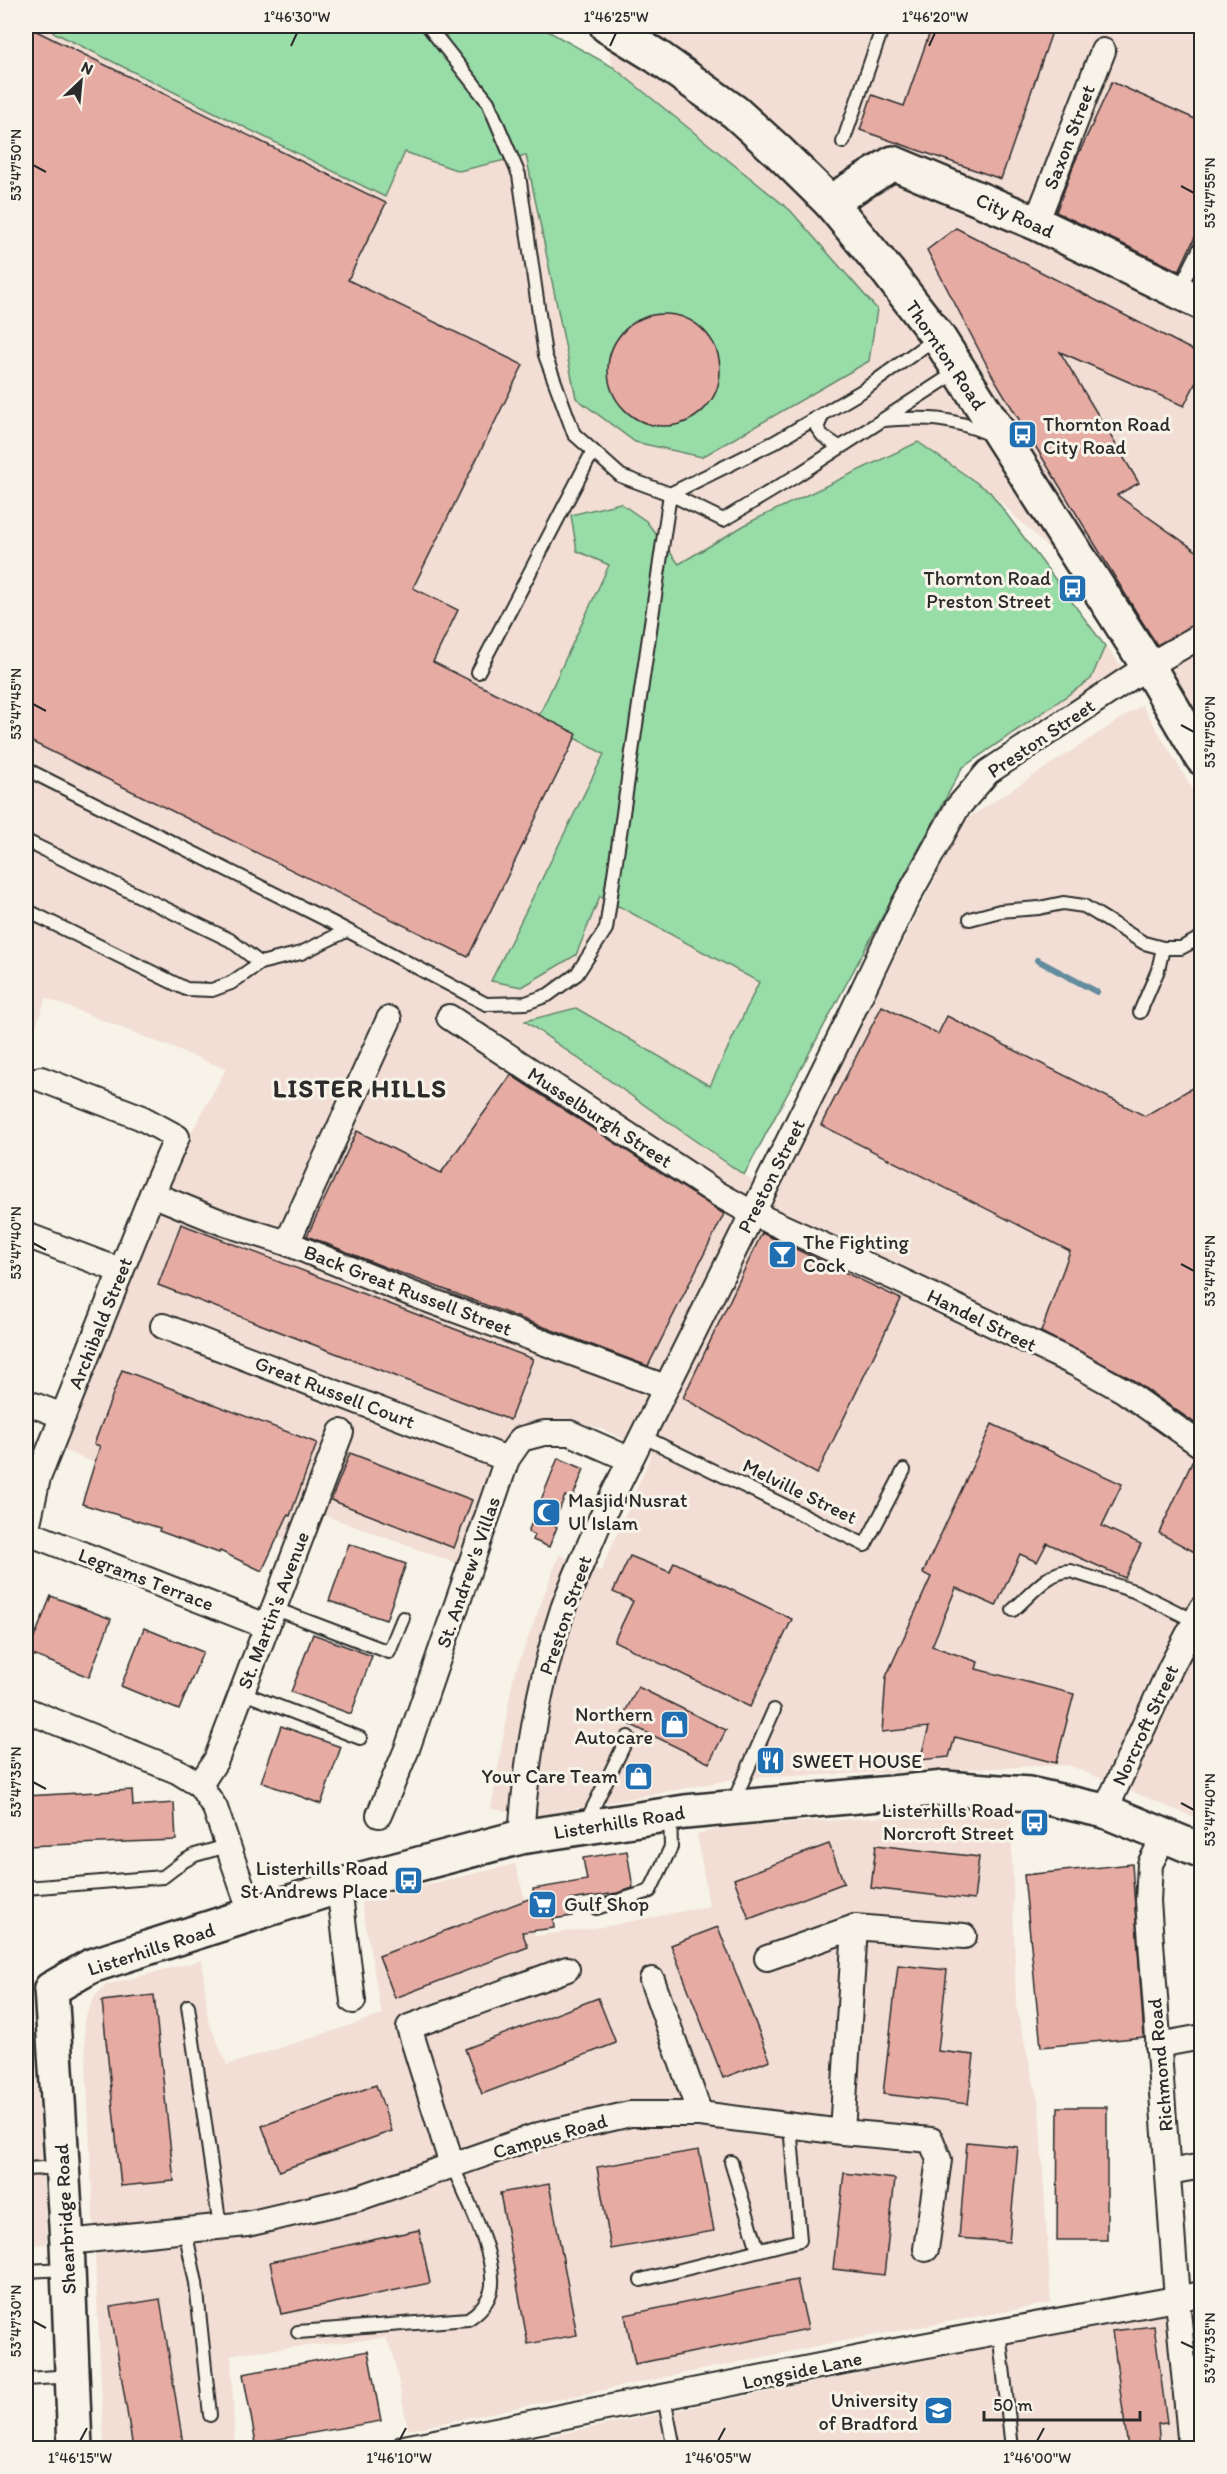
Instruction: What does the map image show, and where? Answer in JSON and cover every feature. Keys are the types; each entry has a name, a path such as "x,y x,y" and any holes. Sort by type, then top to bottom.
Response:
{"street":[{"name":"Thornton Road","path":"607,26 656,56 735,112 830,202 888,272 938,337 1148,666 1202,758"},
{"name":"Saxon Street","path":"1036,224 1103,51"},
{"name":"City Road","path":"830,202 893,163 1036,224 1190,297"},
{"name":"Preston Street","path":"522,1837 524,1785 542,1682 564,1607 598,1525 903,906 957,808 987,772 1148,666 1202,635"},
{"name":"Musselburgh Street","path":"449,1017 718,1194 752,1213"},
{"path":"287,1243 389,1019"},
{"name":"Archibald Street","path":"27,1523 38,1478 177,1137 159,1126 41,1079"},
{"name":"Back Great Russell Street","path":"152,1194 223,1223 287,1243 412,1294 665,1387"},
{"name":"Handel Street","path":"752,1213 1076,1364 1123,1390 1202,1446"},
{"path":"26,1235 121,1271"},
{"name":"Great Russell Court","path":"163,1326 348,1415 507,1459"},
{"path":"26,1402 63,1416"},
{"name":"St. Martin's Avenue","path":"200,1785 216,1760 348,1415"},
{"name":"St. Andrew's Villas","path":"379,1815 407,1749 507,1459 521,1439 544,1433 570,1434 629,1459"},
{"name":"Legrams Terrace","path":"27,1523 269,1617"},
{"name":"Norcroft Street","path":"1105,1811 1171,1667 1198,1615"},
{"path":"26,1710 177,1771 200,1785 214,1808 252,1916"},
{"name":"Listerhills Road","path":"38,1988 92,1966 339,1887 522,1837 670,1814 945,1788 1029,1794 1105,1811 1202,1851"},
{"name":"Richmond Road","path":"1165,1835 1150,1864 1148,1901 1177,2299 1191,2448"},
{"path":"339,1887 353,2001"},
{"path":"842,2132 855,1927"},
{"path":"767,1958 855,1927 964,1936"},
{"path":"452,2165 409,2027 567,1969"},
{"path":"652,1980 700,2114"},
{"name":"Shearbridge Road","path":"38,1988 62,2167 75,2448"},
{"path":"1158,2045 1202,2037"},
{"name":"Campus Road","path":"67,2255 185,2230 247,2224 359,2198 539,2135 630,2114 700,2114 842,2132 932,2140 939,2160 926,2249"},
{"path":"1169,2172 1202,2166"},
{"name":"Longside Lane","path":"404,2448 999,2331 1202,2294"}],"lane":[{"path":"428,26 488,102 519,175 545,355 574,434 621,476 670,494 723,520 796,476 958,371"},
{"path":"843,142 883,26"},
{"path":"1190,297 1202,244"},
{"path":"670,494 775,442 862,392 938,337"},
{"path":"823,414 817,428 823,436 839,447"},
{"path":"883,420 926,417 951,420 1002,440"},
{"path":"478,672 593,451"},
{"path":"26,769 486,1004 526,1003 548,995 577,974 606,929 670,494"},
{"path":"26,841 230,940 260,963"},
{"path":"970,919 1000,910 1039,908 1063,903 1084,906 1144,943 1162,948 1181,948 1202,938"},
{"path":"26,910 186,989 212,990 231,983 260,963 301,953 346,931"},
{"path":"1140,1012 1158,970 1162,948"},
{"name":"Melville Street","path":"642,1436 865,1545 904,1470"},
{"path":"1013,1610 1047,1580 1061,1571 1134,1591 1198,1615"},
{"path":"269,1617 389,1652 403,1618"},
{"path":"241,1692 360,1738"},
{"path":"730,1808 774,1710"},
{"path":"583,1828 628,1737"},
{"path":"596,1908 650,1892 672,1847 670,1814"},
{"path":"26,1888 163,1877 195,1855 227,1846"},
{"path":"188,2006 220,2227"},
{"path":"641,2280 800,2240 790,2126"},
{"path":"731,2162 758,2250"},
{"path":"298,2332 468,2319 481,2311 491,2291 492,2277 482,2235 452,2165"},
{"path":"26,2169 62,2167"},
{"path":"185,2230 196,2283 210,2415"},
{"path":"26,2271 67,2255"},
{"path":"999,2331 1012,2448"},
{"path":"26,2379 73,2376"},
{"path":"664,2398 674,2448"}],"shaded area":[{"path":"26,26 539,26 613,67 604,26 1201,26 1201,731 1147,642 994,496 1122,667 961,768 744,1175 775,1192 965,820 1142,705 1201,803 1201,1820 1068,1765 740,1778 541,1815 491,1809 513,1678 559,1555 601,1571 652,1453 602,1429 567,1418 539,1420 514,1427 505,1441 458,1564 307,1509 286,1539 42,1442 152,1154 192,1131 226,1069 46,998 26,1054"},
{"path":"949,1813 1011,1817 1016,2005 1039,2105 1051,2303 822,2345 408,2430 393,2354 386,2338 246,2352 231,2355 235,2446 226,2448 104,2448 84,2020 95,1996 106,1985 202,1960 208,2020 227,2065 382,2015 361,1900 515,1864 535,1936 602,1927 709,1906 697,1834 727,1827"},
{"path":"26,2001 32,2002 47,2244 26,2245"},
{"name":"University of Bradford","path":"1201,2304 1201,2448 491,2448 1170,2310"}],"green space":[{"path":"41,26 539,26 613,67 790,210 877,309 869,361 702,457 635,442 576,398 526,155 459,171 405,152 385,197"},
{"path":"918,442 990,492 1105,646 1091,679 962,768 744,1175 525,1021 576,1008 710,1086 759,982 600,896 576,955 522,987 491,981 604,754 538,718 609,565 577,551 571,515 620,503 646,521 679,564 750,522"}],"building":[{"path":"26,26 386,203 348,280 523,365 413,588 458,610 433,662 577,734 468,957 26,739"},
{"path":"932,26 1054,26 1001,179 860,130 872,95 904,106"},
{"path":"1112,82 1202,122 1202,222 1179,271 1056,212 1074,164"},
{"path":"956,228 1202,355 1202,370 1184,406 1060,352 1139,483 1117,495 1202,555 1202,621 1157,645 1141,620 992,375 927,250"},
{"path":"664,314 685,319 703,331 715,349 720,370 715,391 703,409 685,421 664,426 643,421 625,409 613,391 608,370 613,349 625,331 643,319"},
{"path":"882,1006 938,1034 947,1016 1145,1116 1202,1082 1202,1428 1130,1378 1041,1332 1070,1251 821,1125"},
{"path":"511,1075 724,1214 648,1366 307,1236 357,1131 441,1173"},
{"path":"181,1224 533,1359 510,1420 158,1285"},
{"path":"762,1233 901,1299 817,1474 683,1398"},
{"path":"122,1370 317,1443 290,1516 288,1515 262,1571 220,1551 219,1553 159,1531 160,1528 82,1504 100,1446 94,1444"},
{"path":"992,1424 1122,1484 1102,1526 1141,1544 1125,1578 1047,1543 1037,1562 1020,1554 996,1606 956,1588 932,1646 978,1662 976,1669 1074,1694 1056,1763 955,1737 949,1757 920,1760 929,1727 882,1732 886,1677 931,1577 923,1573"},
{"path":"350,1453 472,1500 454,1548 331,1500"},
{"name":"Masjid Nusrat Ul Islam","path":"558,1458 584,1469 572,1499 565,1496 553,1525 557,1527 549,1547 533,1540 535,1535 528,1532"},
{"path":"1194,1458 1202,1460 1202,1556 1159,1533"},
{"path":"349,1544 406,1564 386,1620 329,1601"},
{"path":"630,1556 670,1572 674,1562 792,1619 750,1707 614,1641 633,1601 613,1592"},
{"path":"51,1596 111,1619 89,1677 28,1653"},
{"path":"144,1628 203,1652 179,1710 121,1686"},
{"path":"313,1634 372,1656 351,1714 291,1692"},
{"name":"Northern Autocare","path":"638,1687 726,1730 709,1763 621,1720"},
{"path":"281,1726 341,1747 321,1804 261,1782"},
{"path":"132,1790 133,1806 174,1803 176,1840 26,1846 26,1796"},
{"path":"829,1844 844,1883 749,1919 734,1879"},
{"path":"876,1845 979,1857 974,1900 871,1888"},
{"path":"627,1851 633,1888 617,1893 570,1900 572,1916 553,1919 554,1928 522,1932 528,1947 395,1998 379,1956 534,1897 533,1889 587,1880 583,1858"},
{"path":"1132,1864 1144,2037 1041,2047 1024,1875"},
{"path":"718,1927 770,2060 723,2078 671,1945"},
{"path":"898,1965 947,1970 938,2051 974,2055 968,2104 883,2094"},
{"path":"154,1995 174,2181 121,2186 102,2001"},
{"path":"598,1998 616,2043 482,2094 465,2049"},
{"path":"376,2085 392,2131 279,2171 262,2126"},
{"path":"1058,2107 1107,2107 1107,2240 1057,2240"},
{"path":"967,2142 1018,2147 1009,2242 959,2238"},
{"path":"699,2150 714,2231 611,2249 597,2167"},
{"path":"844,2173 895,2179 884,2275 833,2269"},
{"path":"549,2184 577,2335 528,2344 500,2193"},
{"path":"419,2230 430,2283 281,2314 270,2262"},
{"path":"797,2280 808,2329 635,2364 625,2315"},
{"path":"160,2299 183,2444 133,2448 110,2307"},
{"path":"1154,2326 1167,2423 1158,2424 1160,2448 1128,2448 1112,2331"},
{"path":"368,2351 381,2421 256,2443 243,2374"}],"waterway":[{"path":"1037,960 1097,992"}],"place":[{"name":"Thornton Road City Road","path":"1022,435"},
{"name":"Thornton Road Preston Street","path":"1072,589"},
{"name":"The Fighting Cock","path":"782,1254"},
{"name":"Masjid Nusrat Ul Islam","path":"547,1512"},
{"name":"Northern Autocare","path":"674,1725"},
{"name":"SWEET HOUSE","path":"771,1761"},
{"name":"Your Care Team","path":"639,1776"},
{"name":"Listerhills Road Norcroft Street","path":"1035,1822"},
{"name":"Listerhills Road St Andrews Place","path":"409,1880"},
{"name":"Gulf Shop","path":"543,1904"},
{"name":"University of Bradford","path":"939,2411"}],"district":[{"name":"LISTER HILLS","path":"360,1088"}]}
